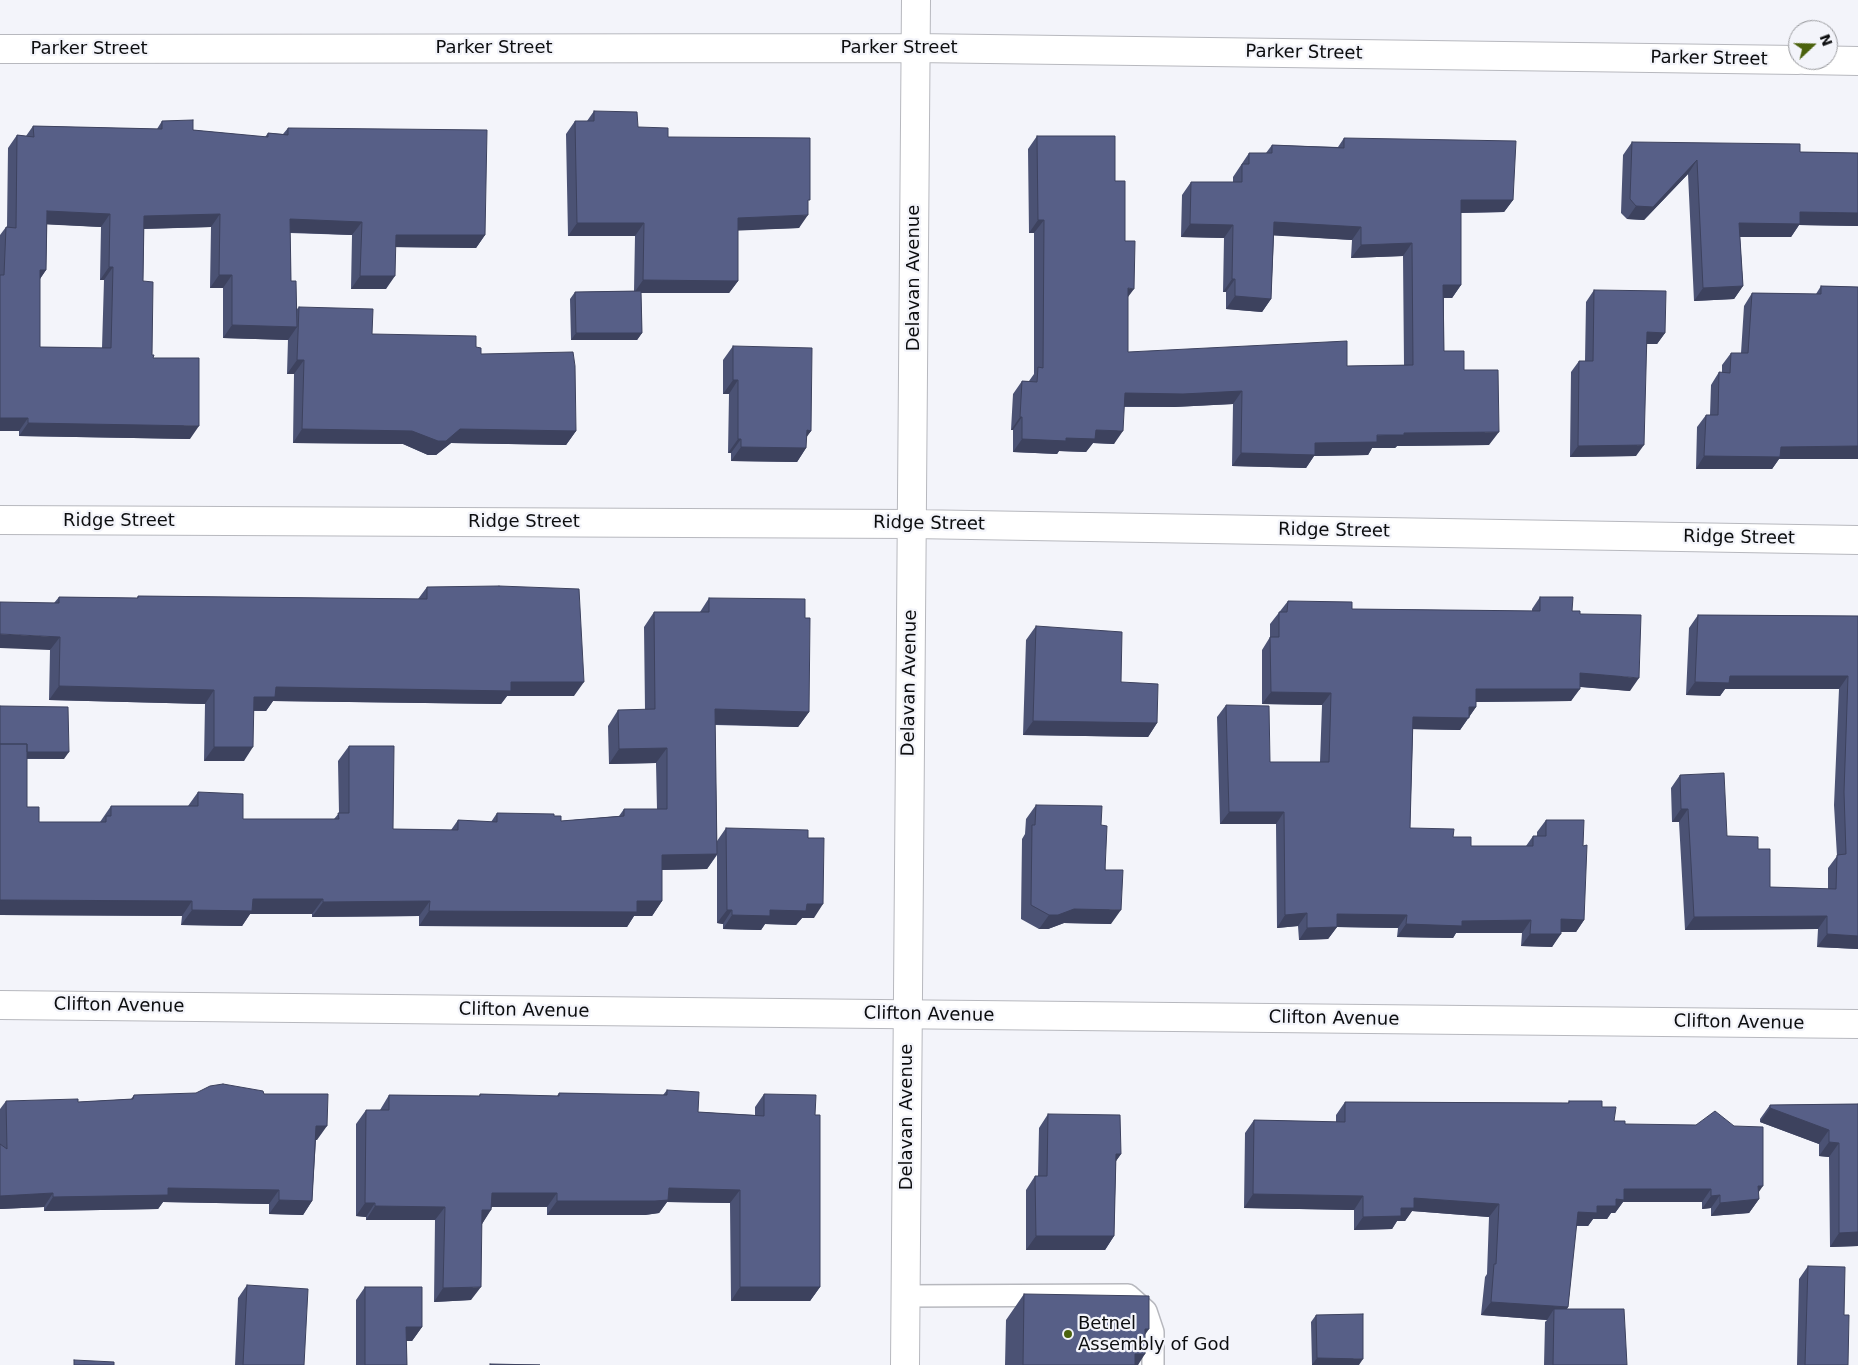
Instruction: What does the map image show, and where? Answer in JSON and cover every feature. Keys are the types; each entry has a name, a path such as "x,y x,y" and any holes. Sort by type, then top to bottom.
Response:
{"street":[{"name":"Delavan Avenue","path":"904,1365 916,0"},
{"name":"Parker Street","path":"0,49 916,48 1788,60"},
{"path":"1838,61 1858,61"},
{"name":"Ridge Street","path":"0,520 912,524 1858,540"},
{"name":"Clifton Avenue","path":"0,1005 1858,1024"}],"lane":[{"path":"905,1296 1128,1295 1146,1311 1153,1332 1153,1365"}],"building":[{"path":"594,111 637,112 638,127 668,128 668,137 810,138 810,200 808,200 808,215 738,218 738,281 643,280 644,223 577,223 575,121 594,121"},
{"path":"193,120 193,130 268,137 268,133 288,135 288,128 487,130 485,235 396,235 395,276 360,276 362,222 290,219 291,281 296,281 297,327 232,325 232,275 219,275 220,214 144,216 143,281 153,282 152,355 154,355 153,358 199,358 199,426 28,423 28,418 0,418 0,275 4,275 6,227 16,228 17,135 34,137 33,126 162,129 162,121","holes":["47,211 110,214 109,267 113,267 111,348 40,347 40,270 46,270"]},
{"path":"1037,136 1115,136 1115,181 1125,181 1125,241 1135,241 1134,289 1128,288 1128,352 1347,341 1347,366 1413,365 1412,243 1361,245 1361,227 1274,222 1271,299 1235,296 1235,279 1232,279 1233,225 1190,224 1191,182 1242,182 1242,164 1249,164 1249,153 1272,153 1272,145 1344,148 1344,138 1516,141 1513,200 1461,200 1461,285 1443,285 1444,351 1464,351 1464,370 1498,370 1499,432 1377,435 1377,442 1315,443 1315,455 1241,453 1242,391 1183,394 1125,393 1123,431 1096,430 1095,439 1066,438 1066,441 1022,439 1022,417 1020,417 1022,381 1037,382 1038,367 1043,368 1044,220 1038,220"},
{"path":"1632,142 1800,144 1800,152 1858,153 1858,213 1800,212 1800,224 1739,223 1743,286 1703,288 1697,160 1653,207 1636,206 1630,199"},
{"path":"1821,286 1858,287 1858,446 1781,447 1780,457 1704,456 1706,415 1718,415 1719,372 1730,373 1731,353 1748,353 1752,293 1821,294"},
{"path":"1594,290 1666,291 1665,333 1647,332 1644,445 1578,446 1579,361 1593,361"},
{"path":"641,291 642,333 576,333 575,292"},
{"path":"299,307 373,309 372,334 476,336 476,347 481,348 481,354 573,352 576,431 460,429 446,441 438,441 412,431 302,429 304,360 297,360"},
{"path":"733,346 812,348 811,431 807,430 806,448 741,447 741,439 738,439 738,380 733,380"},
{"path":"499,586 579,589 584,682 511,682 511,691 276,687 275,697 254,697 253,747 214,747 214,690 59,686 60,637 0,634 0,602 59,603 59,597 138,598 138,596 427,599 427,587"},
{"path":"1540,597 1573,597 1572,611 1580,611 1580,614 1641,615 1639,678 1580,673 1580,689 1476,689 1476,707 1469,707 1469,718 1413,717 1410,828 1454,829 1453,837 1471,837 1471,846 1533,846 1533,836 1546,836 1546,820 1584,820 1583,846 1587,845 1584,920 1561,919 1561,934 1530,934 1531,920 1462,921 1462,926 1406,924 1407,915 1337,914 1337,927 1307,928 1307,913 1285,915 1284,812 1229,812 1226,705 1269,706 1270,762 1329,762 1331,693 1271,692 1270,637 1279,637 1279,612 1287,612 1288,601 1352,602 1352,609 1540,611"},
{"path":"709,598 805,599 805,618 810,618 809,712 715,709 717,854 662,855 662,901 637,901 637,912 429,911 430,901 323,902 323,899 253,899 252,911 192,910 192,901 0,900 0,744 27,744 27,807 39,807 39,822 106,822 106,816 111,816 111,806 198,806 198,792 243,794 243,819 339,819 338,813 349,813 349,746 394,746 393,829 458,830 458,820 497,822 497,813 554,814 554,816 561,816 561,821 624,816 624,809 667,809 667,748 619,749 618,710 655,709 654,612 709,612"},
{"path":"1698,615 1858,616 1858,936 1827,934 1827,916 1694,917 1688,809 1681,809 1680,775 1724,773 1727,836 1758,837 1758,849 1770,849 1770,887 1836,889 1837,855 1846,854 1844,792 1848,676 1730,676 1729,683 1695,682"},
{"path":"1036,626 1122,632 1121,682 1158,684 1157,723 1033,721"},
{"path":"0,706 68,707 69,752 27,752 27,744 0,744"},
{"path":"1036,805 1102,806 1101,825 1107,826 1105,870 1123,870 1121,910 1074,909 1058,915 1049,915 1031,905 1032,825 1035,825"},
{"path":"726,828 808,830 808,838 824,838 823,904 807,904 806,911 770,910 770,916 732,915 732,910 727,910"},
{"path":"223,1084 263,1091 264,1094 328,1094 327,1126 316,1126 312,1201 279,1200 279,1190 168,1188 168,1195 53,1197 53,1193 0,1196 0,1144 7,1149 6,1101 78,1099 78,1102 133,1099 134,1095 196,1093 210,1086"},
{"path":"667,1090 699,1092 698,1112 764,1116 764,1094 816,1095 815,1115 820,1115 820,1287 740,1287 740,1190 669,1188 668,1200 655,1201 557,1201 557,1193 492,1193 491,1210 482,1210 481,1287 443,1288 445,1207 375,1206 375,1203 365,1203 366,1110 389,1110 389,1095 480,1096 480,1094 559,1096 559,1093 667,1095"},
{"path":"1569,1101 1602,1101 1602,1107 1616,1107 1614,1121 1625,1121 1625,1124 1696,1125 1715,1111 1734,1126 1763,1127 1763,1186 1758,1186 1759,1199 1720,1203 1720,1195 1711,1196 1711,1189 1624,1189 1624,1200 1616,1199 1616,1206 1597,1206 1597,1213 1578,1212 1568,1307 1491,1302 1494,1264 1496,1264 1499,1204 1414,1198 1414,1208 1401,1208 1401,1216 1363,1217 1363,1196 1253,1194 1254,1120 1345,1122 1345,1102 1569,1103"},
{"path":"1858,1104 1858,1232 1839,1233 1839,1143 1829,1142 1829,1130 1770,1108 1770,1105"},
{"path":"1048,1114 1120,1115 1121,1154 1116,1154 1114,1236 1036,1236 1035,1176 1047,1176"},
{"path":"1808,1266 1845,1267 1844,1315 1849,1315 1848,1365 1805,1365"},
{"path":"247,1285 308,1289 304,1365 243,1365"},
{"path":"365,1287 422,1287 422,1327 406,1327 407,1365 365,1365"},
{"path":"1024,1294 1149,1296 1149,1329 1145,1329 1145,1354 1135,1354 1135,1365 1023,1365"},
{"path":"1554,1309 1624,1309 1627,1365 1553,1365"},
{"path":"1363,1314 1363,1359 1317,1358 1316,1315"},
{"path":"74,1360 114,1362 114,1365 74,1365"},
{"path":"490,1364 540,1365 490,1365"}],"place":[{"name":"Betnel Assembly of God","path":"1068,1334"}]}
